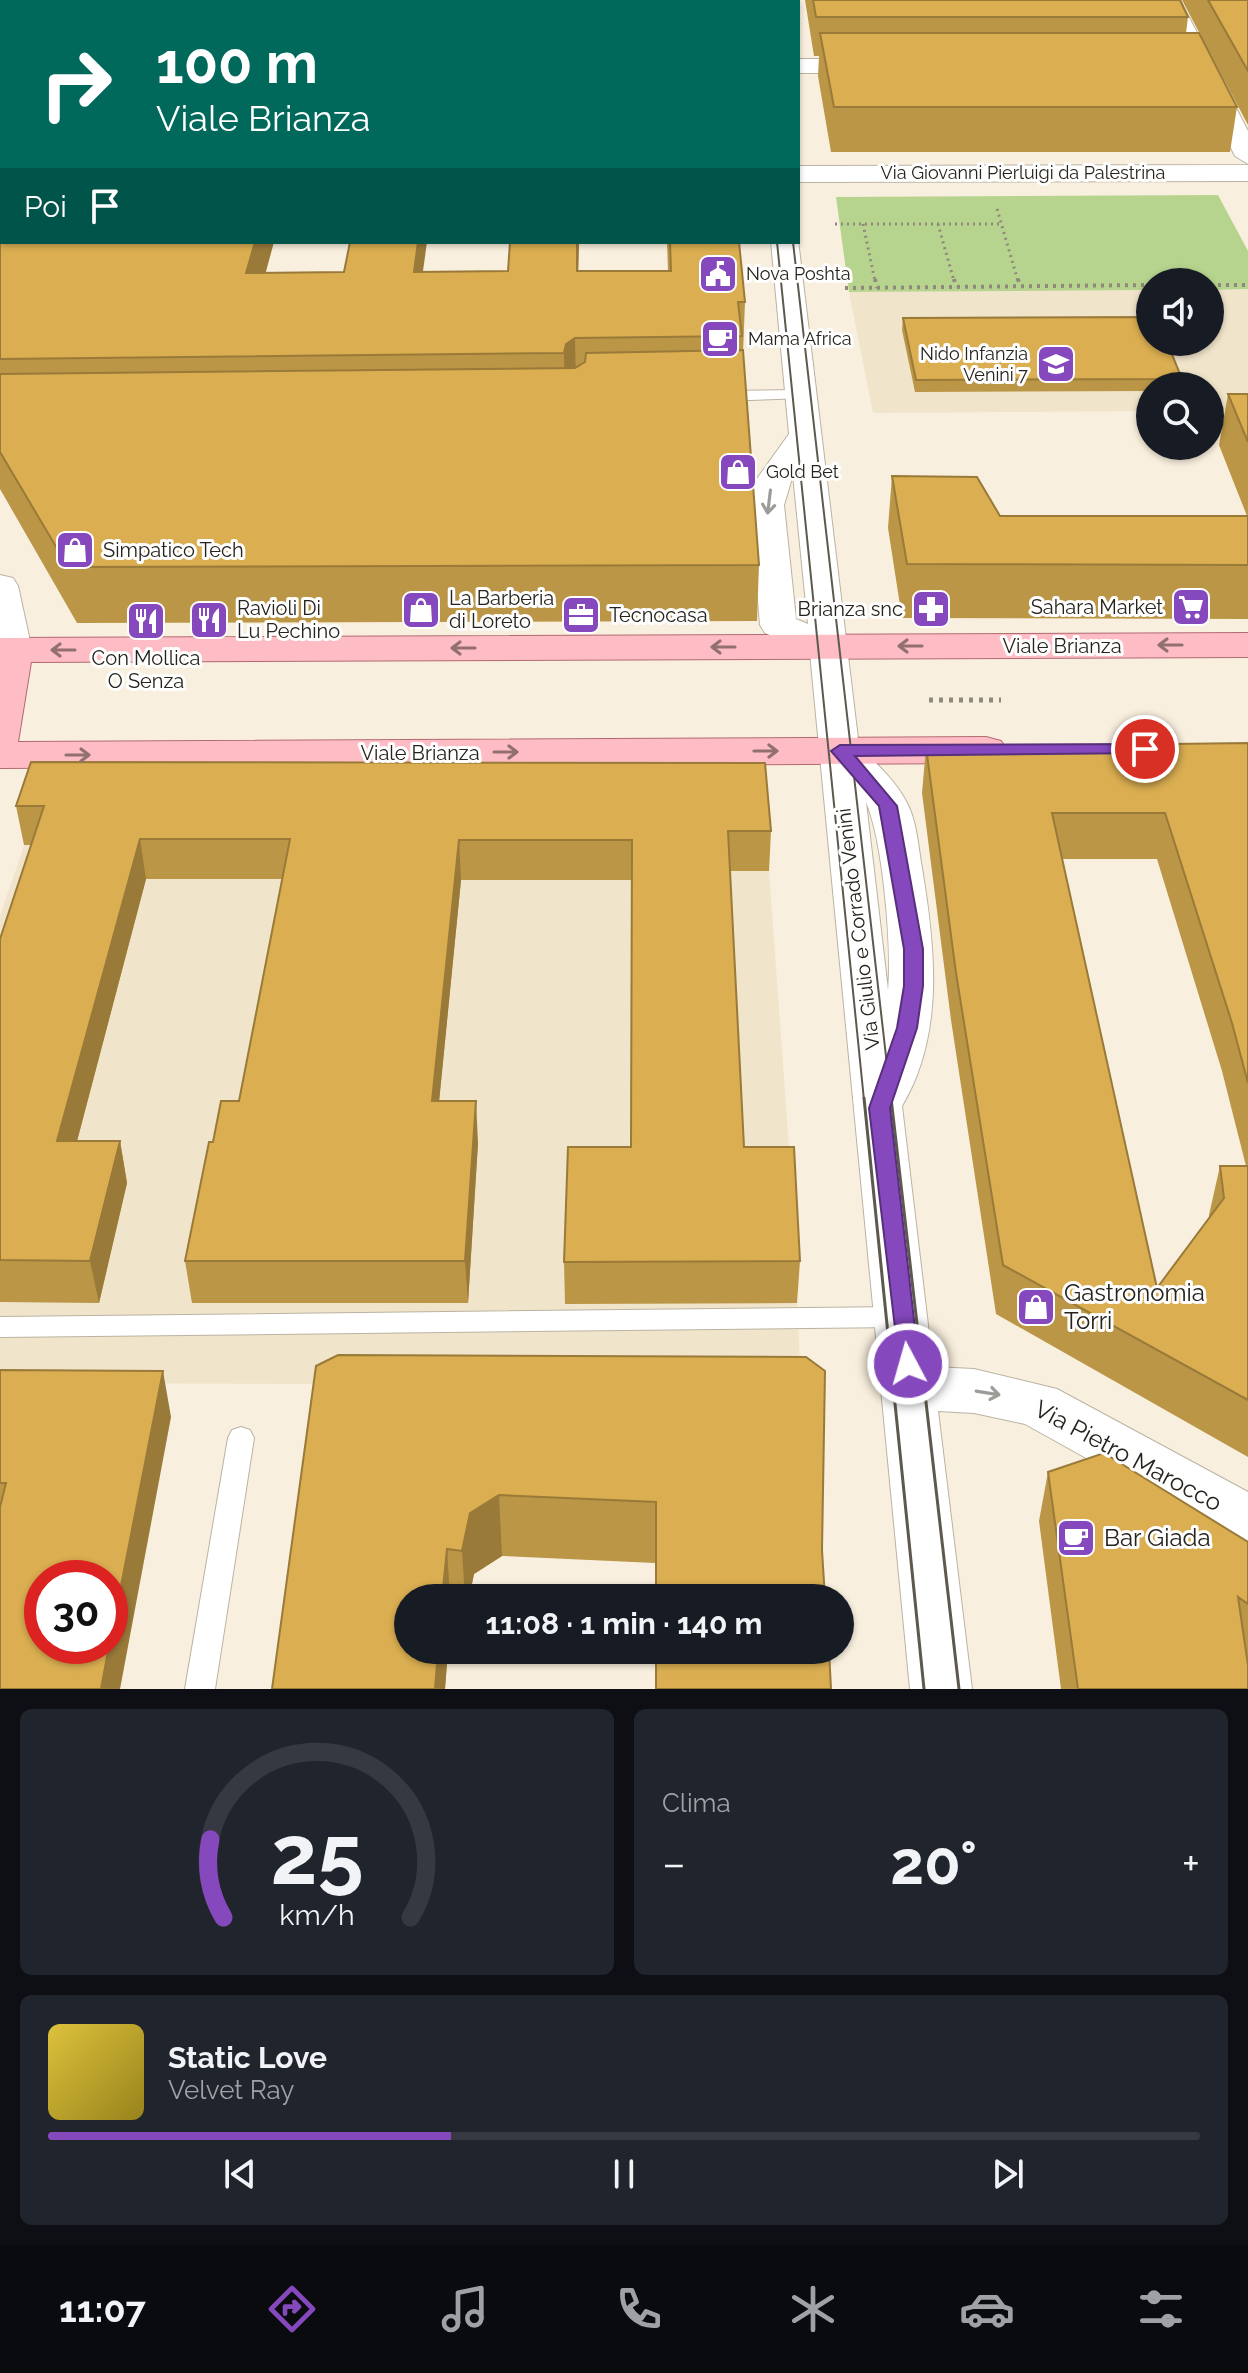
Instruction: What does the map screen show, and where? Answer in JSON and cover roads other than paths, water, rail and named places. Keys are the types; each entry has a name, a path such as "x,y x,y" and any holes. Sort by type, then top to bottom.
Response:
{"main road":[{"name":"Viale Brianza","path":"7,650 1248,645"},
{"path":"0,739 7,650"},
{"name":"Viale Brianza","path":"0,755 1016,750"}],"street":[{"path":"1169,0 1248,156"},
{"path":"800,66 896,66"},
{"path":"1174,66 1202,66"},
{"name":"Via Giovanni Pierluigi da Palestrina","path":"800,174 1248,173"},
{"path":"785,244 840,751"},
{"path":"805,435 773,480 767,505 778,625 829,647"},
{"path":"0,586 7,650"},
{"name":"Via Giulio e Corrado Venini","path":"840,751 941,1689"},
{"name":"Via Pietro Marocco","path":"910,1387 974,1391 1038,1405 1248,1520"}],"lane":[{"path":"702,396 801,395"},
{"path":"0,1327 903,1317"},
{"path":"200,1689 241,1438"}],"tram line":[{"path":"777,244 864,1100"},
{"path":"793,244 891,1100"},
{"path":"864,1098 924,1689"},
{"path":"891,1098 959,1689"}],"place":[{"name":"Nova Poshta","path":"718,274"},
{"name":"Mama Africa","path":"720,339"},
{"name":"Nido Infanzia Venini 7","path":"1056,364"},
{"name":"Gold Bet","path":"738,472"},
{"name":"Simpatico Tech","path":"75,550"},
{"name":"Sahara Market","path":"1191,607"},
{"name":"Brianza snc","path":"931,609"},
{"name":"La Barberia di Loreto","path":"421,610"},
{"name":"Tecnocasa","path":"581,615"},
{"name":"Ravioli Di Lu Pechino","path":"209,620"},
{"name":"Con Mollica O Senza","path":"146,621"},
{"name":"Gastronomia Torri","path":"1036,1307"},
{"name":"Bar Giada","path":"1076,1538"}]}
